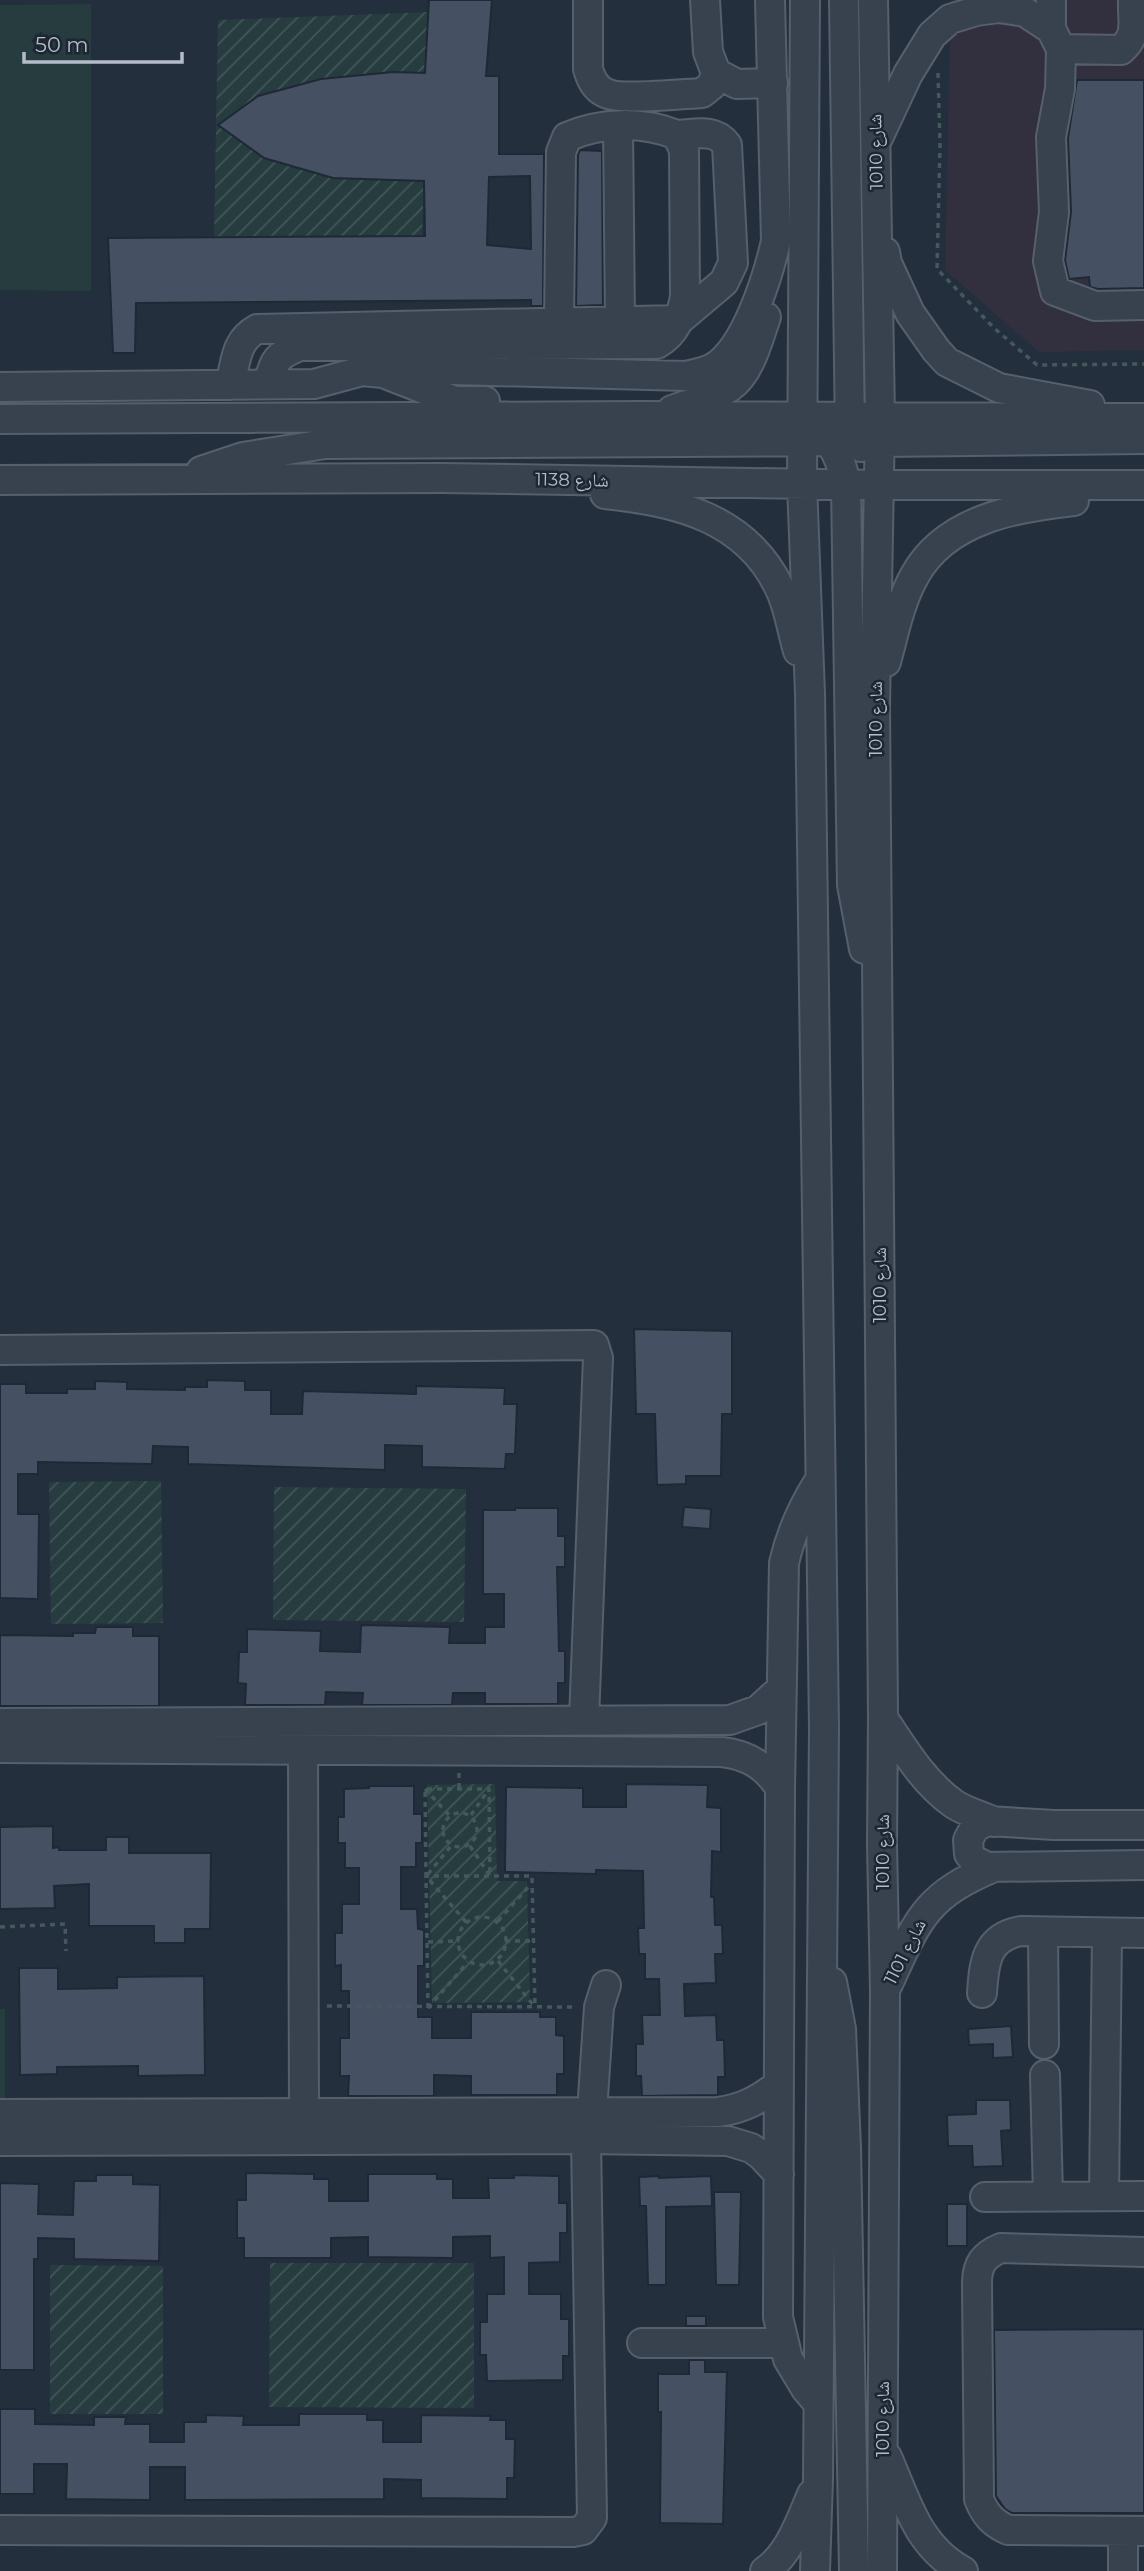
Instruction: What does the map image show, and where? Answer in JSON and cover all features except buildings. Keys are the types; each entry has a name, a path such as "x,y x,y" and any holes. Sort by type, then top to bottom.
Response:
{"street":[{"path":"588,0 590,78 601,90 616,96 719,83 773,83"},
{"path":"705,0 707,44 719,83"},
{"path":"0,387 314,384 362,371 383,373 419,369 686,376 713,368 745,331 768,275 776,241 770,0"},
{"name":"شارع 1010","path":"804,0 802,221 843,435"},
{"path":"844,0 843,435 852,885 878,1021"},
{"name":"شارع 1010","path":"815,2571 824,1728 810,694 802,483 843,435 877,210 873,0"},
{"path":"1051,0 1060,89 1051,137 1054,212 1048,261 1055,291 1095,306 1144,305"},
{"path":"876,144 914,64 932,35 950,19 976,11 999,8 1025,12 1056,39 1121,50 1130,42 1134,32 1133,0"},
{"path":"268,384 275,360 284,352 300,346 657,344 666,339 679,320 724,282 733,263 727,145 721,137 710,133 677,135 657,127 618,126 599,126 567,137 561,152 559,322"},
{"path":"618,126 620,321"},
{"path":"677,135 684,150 685,297 679,320"},
{"path":"877,210 887,263 892,275 910,313 947,362 999,388 1144,416"},
{"path":"383,373 455,401 611,401 650,416 718,394 732,386 751,359 802,221"},
{"path":"230,385 244,335 257,329 679,320"},
{"path":"0,419 650,416 843,435 1144,416"},
{"path":"843,435 859,461 879,485"},
{"path":"175,479 243,457 325,444 843,435 1144,439"},
{"path":"442,478 620,496 694,511 724,525 760,556 780,589 810,694"},
{"name":"شارع 1138","path":"0,480 442,478 879,485 1144,485"},
{"name":"شارع 1010","path":"879,485 875,705 885,1991 882,2571"},
{"path":"875,705 903,602 915,574 944,542 979,522 1006,511 1062,502 1144,496"},
{"path":"0,1350 594,1345 598,1358 584,1720"},
{"path":"817,2402 796,2375 783,2343 778,2317 778,2085 783,1563 790,1534 819,1481"},
{"path":"0,1723 715,1720 745,1716 758,1710 781,1689"},
{"path":"883,1718 919,1772 937,1790 956,1805 995,1822"},
{"path":"711,1752 721,1743 723,1737 723,1731 715,1720"},
{"path":"0,1748 711,1752 737,1754 750,1759 762,1766 780,1788"},
{"path":"303,1750 304,2113"},
{"path":"994,1867 974,1860 967,1847 970,1833 975,1827 988,1821 1144,1825"},
{"name":"شارع 1101","path":"885,1991 915,1925 937,1899 962,1881 994,1867 1144,1865"},
{"path":"1043,1932 1044,2044"},
{"path":"982,1993 986,1956 1000,1939 1009,1933 1144,1933"},
{"path":"1104,2196 1107,1933"},
{"path":"821,1949 834,1989 842,2029 854,2571"},
{"path":"0,2530 583,2530 592,2518 589,2125 602,1996"},
{"path":"1045,2075 1048,2196"},
{"path":"0,2141 589,2125 744,2107 778,2085"},
{"path":"717,2141 722,2130 718,2112"},
{"path":"0,2114 304,2113 589,2125 728,2141 751,2148 779,2174"},
{"path":"985,2197 1144,2196"},
{"path":"1123,2571 1134,2531 1008,2530 989,2519 983,2509 979,2499 977,2271 990,2252 1001,2248 1144,2252"},
{"path":"642,2343 783,2343"},
{"path":"883,2448 916,2525 933,2550 963,2571"},
{"path":"765,2571 774,2565 786,2547 802,2519 818,2479"}],"path":[{"path":"937,67 940,145 937,269 995,328 1037,365 1144,364"},
{"path":"425,1789 489,1788"},
{"path":"471,1815 489,1788"},
{"path":"489,1788 490,1876"},
{"path":"425,1789 428,2008"},
{"path":"425,1789 449,1815"},
{"path":"449,1815 471,1815 477,1829 470,1846 451,1846 444,1836 443,1828 449,1815"},
{"path":"477,1829 489,1830"},
{"path":"426,1876 451,1846"},
{"path":"470,1846 490,1876"},
{"path":"426,1876 532,1876 535,2008"},
{"path":"426,1876 466,1922"},
{"path":"498,1921 532,1882"},
{"path":"480,1917 498,1921 505,1941 498,1961 482,1965 468,1962 463,1957 458,1941 466,1922 480,1917"},
{"path":"0,1927 65,1924 66,1951"},
{"path":"428,1942 458,1941"},
{"path":"505,1941 534,1941"},
{"path":"498,1961 535,2008"},
{"path":"428,2008 468,1962"},
{"path":"304,2006 535,2008 602,1996"}],"shaded area":[{"path":"951,0 1144,0 1144,350 1039,352 945,270"}],"green space":[{"path":"91,4 91,291 0,290 0,5"},
{"path":"429,12 425,73 393,72 320,79 258,96 233,135 274,161 333,178 424,181 422,236 214,237 218,20"},
{"path":"161,1481 163,1623 51,1624 49,1482"},
{"path":"274,1487 466,1489 464,1622 273,1620"},
{"path":"495,1784 497,1881 527,1881 530,2002 432,2003 427,1785"},
{"path":"0,2009 5,2009 5,2109 0,2109"},
{"path":"270,2263 474,2263 474,2408 269,2407"},
{"path":"50,2265 163,2266 163,2414 50,2414"}]}
